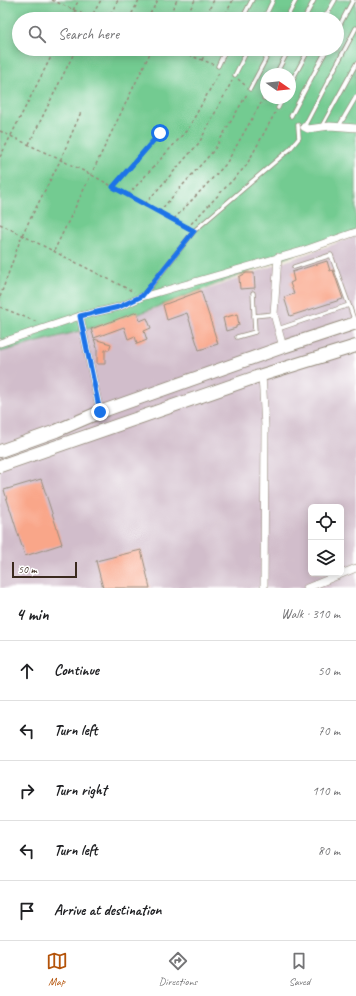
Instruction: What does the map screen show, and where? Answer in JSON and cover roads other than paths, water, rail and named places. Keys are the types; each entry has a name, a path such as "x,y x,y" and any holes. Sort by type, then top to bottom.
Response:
{"main road":[{"path":"0,451 56,431 100,412 283,347 356,323"},
{"path":"0,466 262,375 356,346"}],"street":[{"path":"301,126 308,129 339,126 356,128"},
{"path":"0,343 80,316 119,307 142,296 278,258 356,232"},
{"path":"278,258 274,314 283,347"},
{"path":"80,316 100,412"},
{"path":"262,375 265,426 264,588"},
{"path":"307,588 356,568"}],"lane":[{"path":"246,12 252,0"},
{"path":"267,12 273,0"},
{"path":"290,12 296,0"},
{"path":"308,12 314,0"},
{"path":"328,12 334,0"},
{"path":"344,17 353,0"},
{"path":"344,49 356,28"},
{"path":"218,66 223,56"},
{"path":"235,75 244,56"},
{"path":"250,89 267,56"},
{"path":"279,68 285,56"},
{"path":"296,73 305,56"},
{"path":"291,116 323,56"},
{"path":"142,296 194,231 290,149 298,138 301,126 340,56"},
{"path":"321,127 356,64"},
{"path":"339,126 356,97"},
{"path":"278,108 280,104"},
{"path":"294,267 331,255 356,323"},
{"path":"238,338 255,332 253,293"},
{"path":"278,329 349,305"},
{"path":"254,316 274,314"}]}
